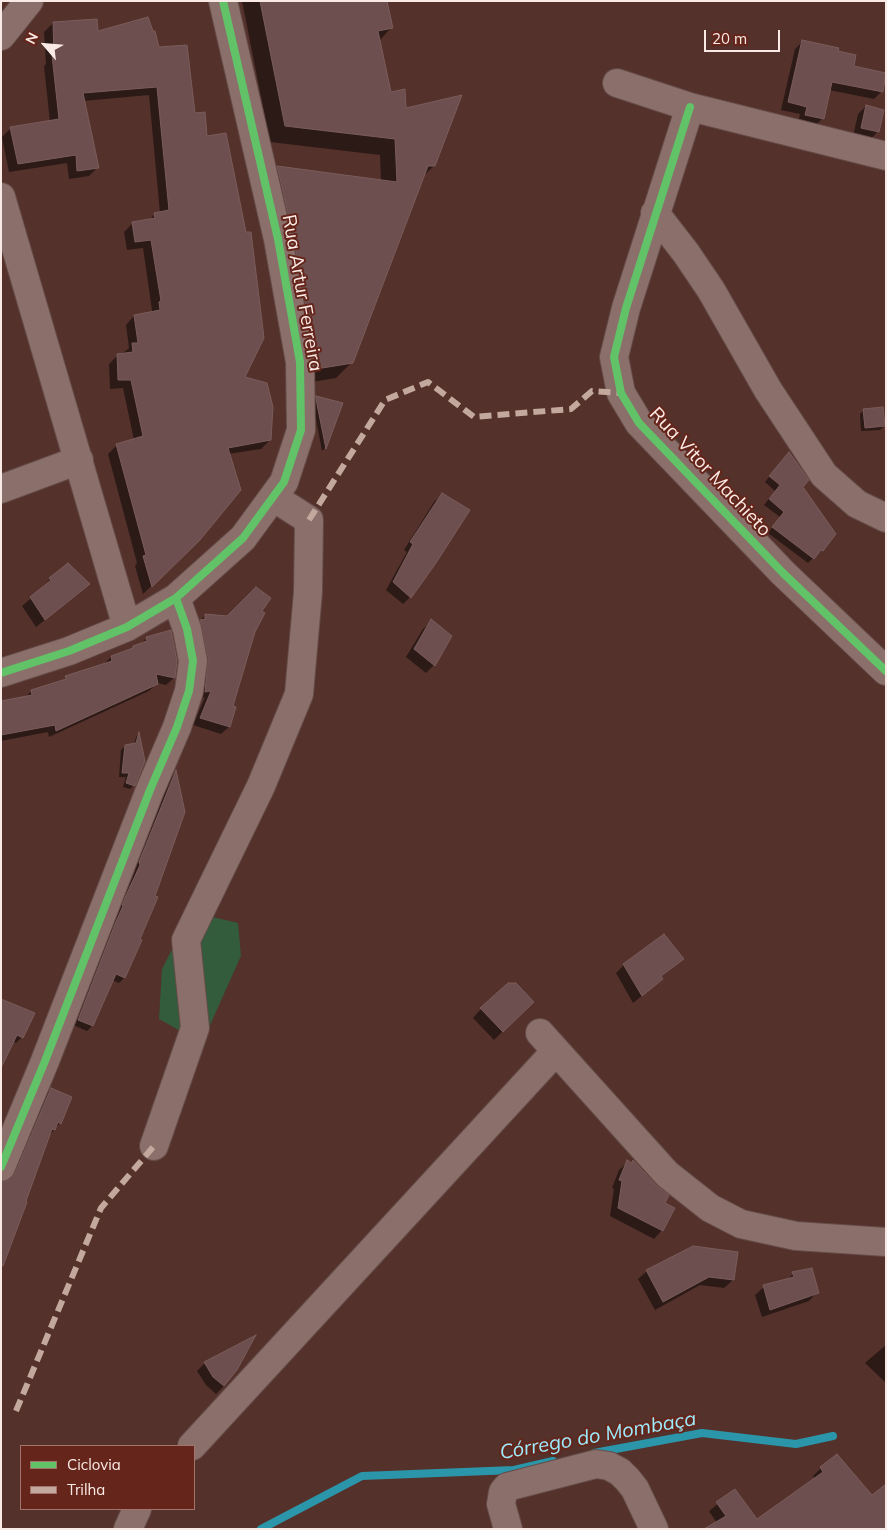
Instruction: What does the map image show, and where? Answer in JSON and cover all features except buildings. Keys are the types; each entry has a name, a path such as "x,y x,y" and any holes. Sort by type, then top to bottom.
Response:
{"street":[{"path":"1,36 29,1"},
{"name":"Rua Artur Ferreira","path":"1,673 127,627 176,598 243,538 284,482 301,430 300,362 278,239 223,1"},
{"path":"617,83 690,107 886,156"},
{"name":"Rua Vitor Machieto","path":"690,107 626,308 614,357 621,393 639,423 783,573 886,670"},
{"path":"1,197 10,260 79,460 127,627"},
{"path":"655,213 686,252 711,290 768,390 824,475 857,504 886,518"},
{"path":"1,489 79,460"},
{"path":"154,1146 195,1028 186,940 261,786 299,694 308,592 309,520 273,497"},
{"path":"1,1167 45,1060 150,790 177,727 189,691 193,660 187,629 176,598"},
{"path":"193,1445 547,1043 667,1174 710,1208 741,1224 796,1236 886,1242"},
{"path":"508,1529 501,1504 503,1492 507,1487 596,1464 609,1466 620,1472 628,1480 643,1505 654,1529"},
{"path":"128,1529 137,1510"}],"green space":[{"path":"191,912 238,923 241,956 202,1043 159,1019 162,969"}],"waterway":[{"name":"Córrego do Mombaça","path":"594,1453 702,1433 796,1444 833,1436"},
{"name":"Córrego do Mombaça","path":"261,1529 362,1476 514,1470 553,1461"}],"marked path":[{"path":"309,520 385,400 428,382 474,417 571,409 592,391 621,393"},
{"path":"16,1411 101,1208 154,1146"}],"cycle path":[{"path":"1,673 69,651 127,627 176,598 243,538 284,482 301,430 300,362 278,239 223,1"},
{"path":"690,107 626,308 614,357 621,393 639,423 783,573 886,671"},
{"path":"1,1167 45,1061 150,790 177,727 189,691 193,661 187,629 176,598"}]}
